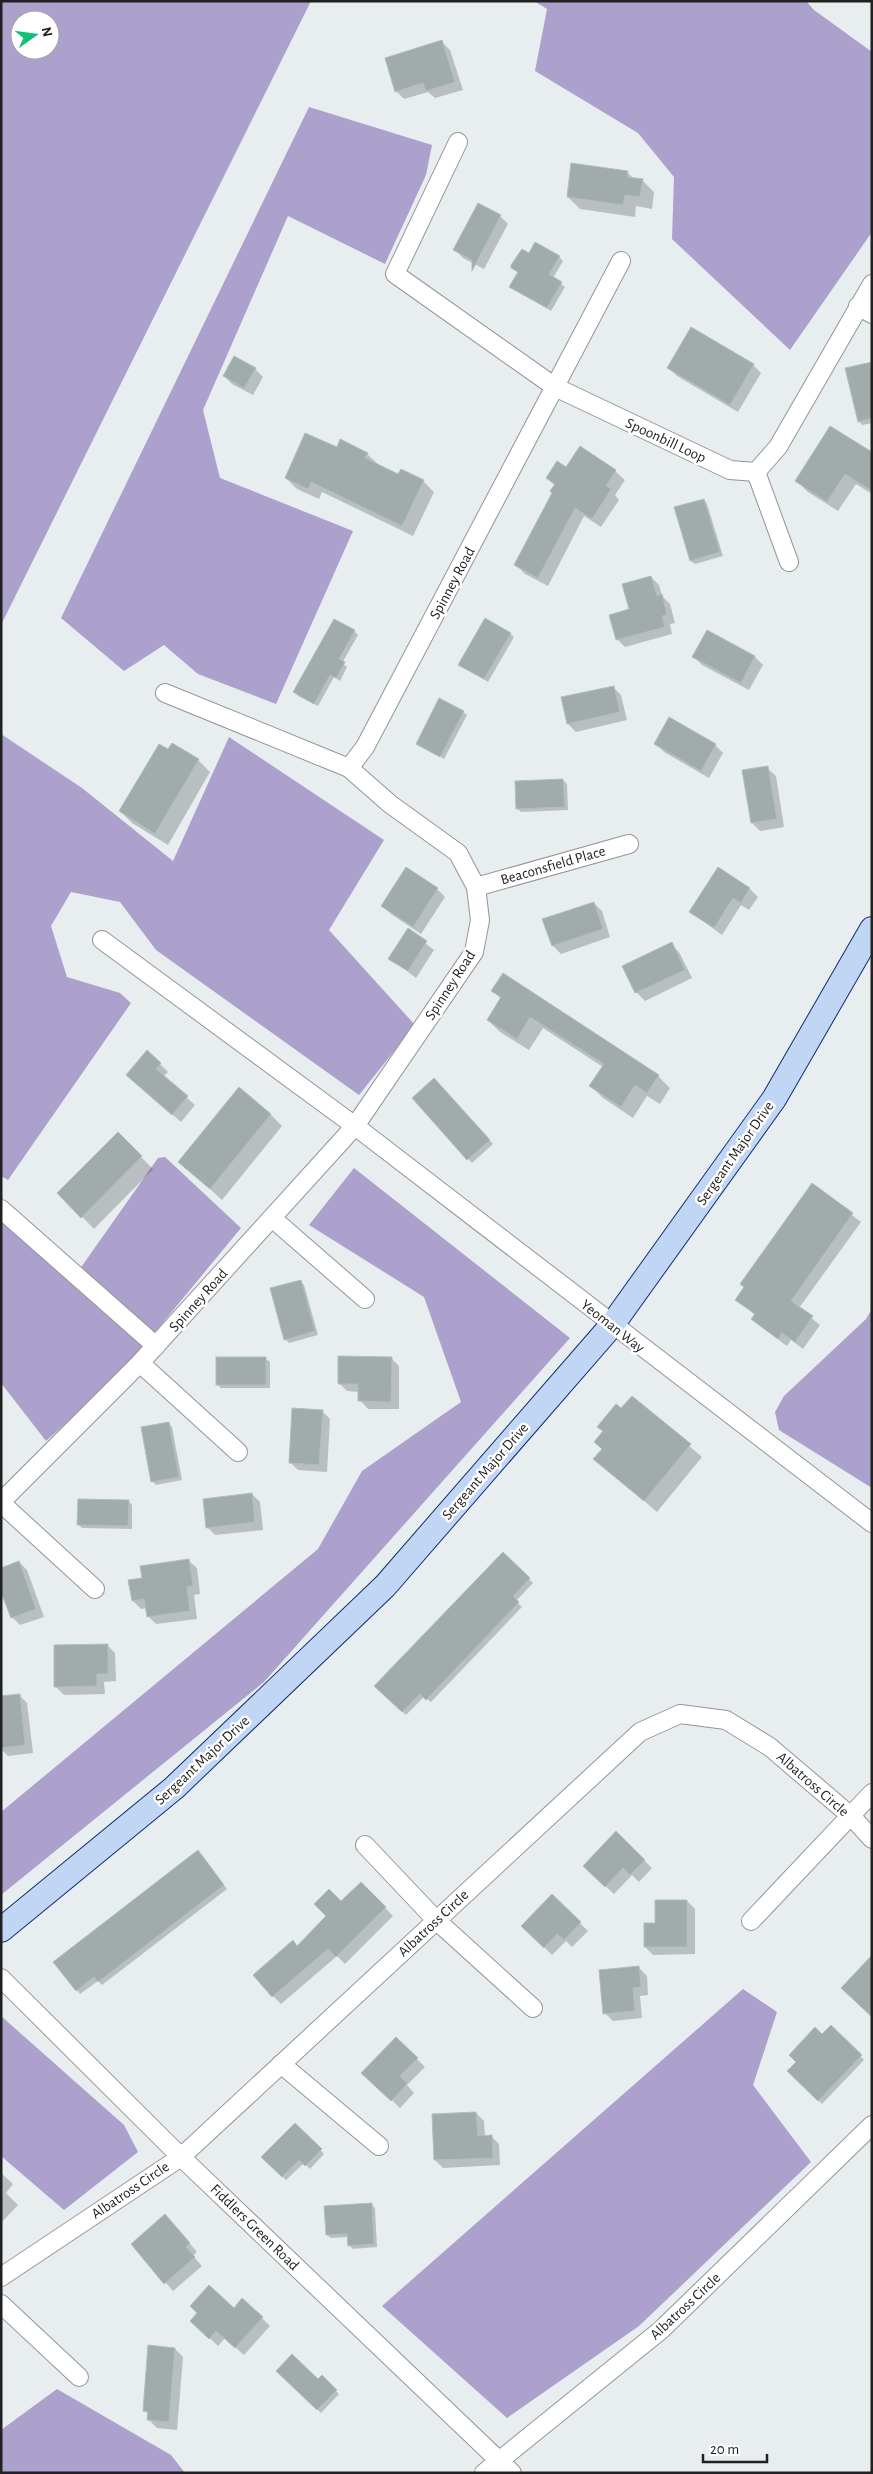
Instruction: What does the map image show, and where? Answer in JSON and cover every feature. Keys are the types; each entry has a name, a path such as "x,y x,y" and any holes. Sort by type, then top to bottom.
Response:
{"street":[{"name":"Spoonbill Loop","path":"458,142 395,274 555,387 730,470 756,472"},
{"name":"Spinney Road","path":"1,1502 140,1364 355,1126 474,952 480,920 476,887 458,852 390,804 349,768 365,747 621,261"},
{"path":"789,562 756,472 778,447 865,310 872,284"},
{"path":"165,694 349,768"},
{"name":"Beaconsfield Place","path":"476,887 629,844"},
{"name":"Sergeant Major Drive","path":"1,1930 174,1788 385,1586 612,1325 774,1099 872,929"},
{"name":"Yeoman Way","path":"102,940 355,1126 872,1523"},
{"path":"1,1209 156,1346"},
{"path":"272,1218 365,1299"},
{"path":"140,1364 238,1452"},
{"path":"1,1502 95,1589"},
{"name":"Albatross Circle","path":"1,2276 181,2157 640,1732 680,1714 726,1720 770,1746 852,1817 872,1839"},
{"path":"751,1921 852,1817 872,1793"},
{"path":"365,1844 436,1920 533,2008"},
{"name":"Fiddlers Green Road","path":"1,1978 181,2157 506,2467"},
{"path":"281,2064 379,2146"},
{"name":"Albatross Circle","path":"484,2473 506,2467 661,2330 872,2125"},
{"path":"1,2304 79,2377"}],"shaded area":[{"path":"1,1 311,1 1,625"},
{"path":"534,1 806,1 814,10 872,52 872,232 790,350 672,239 674,177 638,133 535,71 547,9"},
{"path":"309,107 432,145 426,175 385,264 288,216 203,410 220,478 353,531 276,704 198,674 164,645 124,671 61,618"},
{"path":"1,734 82,788 173,861 229,737 384,840 329,930 415,1025 359,1095 156,950 120,902 71,892 51,926 67,977 120,993 131,1003 8,1180 1,1176"},
{"path":"165,1157 241,1228 118,1377 46,1441 1,1383 1,1224 6,1220 70,1283 158,1158"},
{"path":"354,1168 570,1338 264,1682 1,1895 1,1812 318,1549 362,1471 461,1402 424,1297 309,1225"},
{"path":"872,1309 872,1488 779,1430 775,1412 784,1396 866,1319"},
{"path":"743,1989 777,2012 753,2085 811,2162 639,2326 507,2418 382,2306"},
{"path":"1,2016 124,2125 138,2152 64,2210 1,2156"},
{"path":"57,2389 171,2455 185,2473 1,2473 1,2430"}],"building":[{"path":"442,40 455,82 426,91 423,83 395,92 385,58"},
{"path":"571,163 628,171 627,177 643,179 640,197 625,195 623,205 567,197"},
{"path":"478,203 501,215 472,271 472,260 453,250"},
{"path":"535,242 560,256 549,274 562,282 547,308 509,287 518,272 511,268 511,265 522,249 529,253"},
{"path":"691,327 754,364 730,405 667,368"},
{"path":"234,356 256,368 244,388 223,376"},
{"path":"872,362 872,418 858,422 845,368"},
{"path":"830,426 872,452 872,491 845,474 827,502 795,481"},
{"path":"305,433 337,447 340,439 368,453 365,458 398,474 401,469 424,480 402,526 311,482 308,489 285,478"},
{"path":"580,446 616,470 606,486 611,489 592,519 575,508 538,578 514,565 552,493 550,491 555,484 546,478 557,461 566,467"},
{"path":"704,499 720,552 690,561 674,507"},
{"path":"651,576 657,596 662,594 667,615 662,616 665,627 616,640 609,615 629,609 622,584"},
{"path":"485,618 511,633 484,679 458,665"},
{"path":"334,619 355,630 339,659 345,662 336,678 330,675 314,704 293,692"},
{"path":"707,630 755,656 741,683 692,657"},
{"path":"614,686 620,712 567,724 561,697"},
{"path":"439,698 464,711 440,757 416,744"},
{"path":"669,717 716,744 701,771 654,744"},
{"path":"172,743 199,759 155,834 119,811 159,744 168,749"},
{"path":"768,766 777,819 751,823 742,770"},
{"path":"563,779 565,807 516,809 515,781"},
{"path":"406,867 438,888 413,927 381,906"},
{"path":"718,867 750,888 741,903 733,898 714,928 689,912"},
{"path":"594,902 603,929 552,946 542,919"},
{"path":"408,928 427,941 408,971 388,959"},
{"path":"672,942 685,970 635,993 622,966"},
{"path":"503,973 659,1075 647,1093 635,1085 621,1107 589,1086 604,1064 530,1017 517,1039 487,1020 501,997 491,991"},
{"path":"147,1050 161,1063 156,1069 188,1096 172,1115 126,1075"},
{"path":"434,1078 490,1140 467,1160 412,1098"},
{"path":"239,1087 271,1114 210,1189 178,1162"},
{"path":"118,1132 142,1156 81,1218 57,1193"},
{"path":"812,1183 853,1213 791,1301 813,1316 795,1342 782,1333 778,1339 751,1319 755,1314 735,1300 744,1287 740,1284"},
{"path":"301,1280 315,1331 284,1340 270,1288"},
{"path":"338,1356 392,1357 391,1402 358,1401 358,1384 338,1384"},
{"path":"216,1357 266,1357 266,1385 216,1385"},
{"path":"632,1396 691,1444 644,1501 593,1459 602,1449 594,1442 603,1431 597,1427 616,1404 621,1408"},
{"path":"292,1408 323,1410 319,1465 289,1463"},
{"path":"169,1422 179,1477 151,1482 141,1427"},
{"path":"252,1493 255,1522 206,1528 203,1499"},
{"path":"78,1499 129,1500 128,1526 77,1525"},
{"path":"503,1552 530,1578 513,1596 519,1602 426,1700 420,1694 402,1712 374,1686"},
{"path":"189,1559 193,1586 187,1587 190,1611 147,1617 144,1599 132,1601 128,1580 142,1578 140,1566"},
{"path":"19,1561 36,1609 11,1618 1,1592 1,1568"},
{"path":"108,1644 108,1674 97,1674 97,1686 54,1687 54,1645"},
{"path":"20,1694 25,1745 1,1748 1,1696"},
{"path":"616,1831 645,1860 630,1875 623,1868 605,1887 583,1866"},
{"path":"198,1850 224,1885 98,1982 94,1977 76,1991 53,1962"},
{"path":"361,1882 386,1907 336,1957 328,1949 272,1997 253,1975 293,1940 297,1946 326,1916 314,1904 329,1889 341,1901"},
{"path":"552,1894 581,1922 564,1940 557,1934 544,1948 521,1926"},
{"path":"655,1900 687,1900 687,1947 644,1947 644,1923 655,1923"},
{"path":"872,1955 872,2017 841,1988"},
{"path":"639,1966 641,1987 633,1988 635,2011 603,2014 599,1970"},
{"path":"831,2025 862,2055 818,2101 787,2071 796,2062 789,2055 815,2027 822,2034"},
{"path":"396,2037 418,2058 400,2076 407,2084 391,2101 361,2073"},
{"path":"476,2112 478,2136 492,2135 493,2158 434,2160 432,2114"},
{"path":"295,2123 322,2149 305,2166 299,2160 282,2177 261,2157"},
{"path":"372,2203 374,2244 348,2246 347,2234 326,2235 324,2206"},
{"path":"165,2214 190,2243 186,2247 195,2257 164,2284 131,2244"},
{"path":"209,2285 234,2308 242,2298 263,2317 235,2348 216,2331 209,2339 190,2321 197,2313 190,2306"},
{"path":"148,2345 175,2348 169,2422 147,2420 148,2412 143,2411"},
{"path":"292,2354 318,2379 322,2375 337,2390 317,2410 276,2371"}]}
